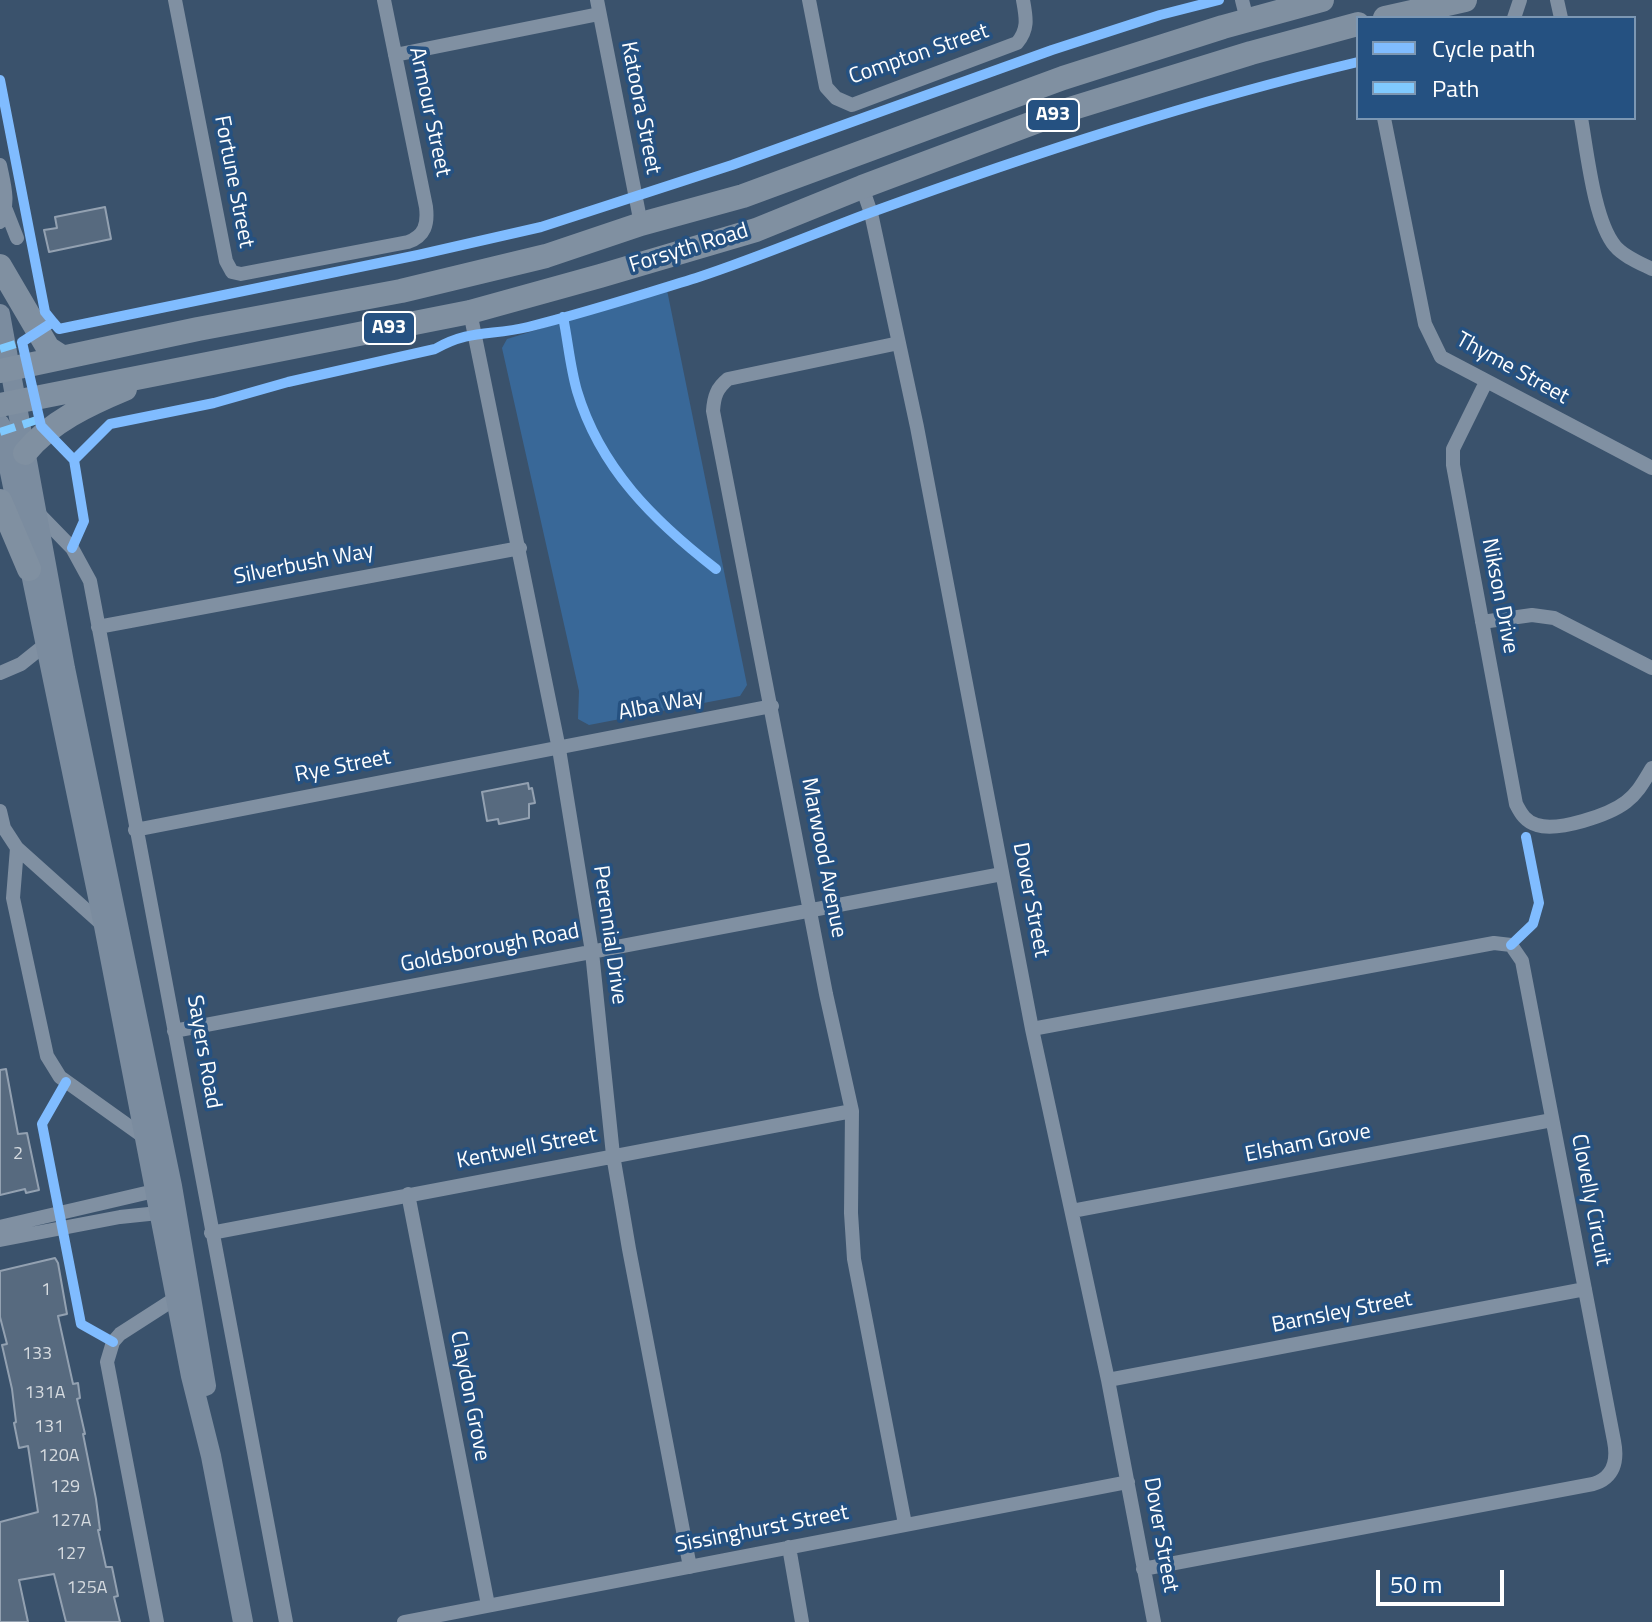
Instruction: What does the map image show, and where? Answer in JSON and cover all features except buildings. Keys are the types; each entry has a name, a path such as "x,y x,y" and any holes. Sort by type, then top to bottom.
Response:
{"highway":[{"name":"Forsyth Road","path":"5,369 464,277 546,256 641,224 743,196 1245,10 1322,0"},
{"path":"1393,16 1452,1"},
{"path":"1245,10 1251,53"},
{"name":"Forsyth Road","path":"8,403 470,312 756,230 1070,109 1251,53 1356,25"},
{"path":"852,155 862,187"},
{"path":"0,266 37,333 48,348 62,357"},
{"path":"464,277 470,312"},
{"path":"25,453 36,439 69,416 168,371"},
{"path":"0,501 29,569"}],"main road":[{"path":"0,314 8,403 25,453 163,1189 207,1393 211,1456"},
{"path":"0,424 104,926 144,1137 163,1189"},
{"path":"168,1212 176,1298 243,1622"}],"street":[{"name":"Fortune Street","path":"175,0 225,257 232,272 245,273 408,242 423,233"},
{"name":"Armour Street","path":"384,0 428,218 423,233"},
{"name":"Compton Street","path":"809,0 826,87 836,98 852,105 1011,46 1022,38 1027,24 1023,0"},
{"path":"395,55 598,7"},
{"name":"Katoora Street","path":"598,7 641,224"},
{"name":"Thyme Street","path":"1384,120 1425,324 1441,357 1652,468"},
{"path":"1581,120 1599,210 1607,233 1616,248 1652,269"},
{"path":"0,165 3,216 17,238"},
{"name":"Dover Street","path":"862,187 871,213 899,343 1032,1029 1108,1380 1154,1622"},
{"name":"Perennial Drive","path":"470,312 559,749 592,952 613,1155 690,1567"},
{"name":"Marwood Avenue","path":"899,343 728,379 714,396 713,411 852,1111 854,1259 905,1524"},
{"name":"Nikson Drive","path":"1486,382 1453,449 1453,465 1516,804 1521,814 1538,826 1550,827 1605,814 1624,804 1639,790 1652,768"},
{"name":"Sayers Road","path":"35,509 72,548 90,581 286,1622"},
{"name":"Silverbush Way","path":"98,627 520,548"},
{"path":"1482,622 1532,615 1554,618 1652,668"},
{"path":"0,673 21,664 46,644"},
{"name":"Alba Way","path":"559,749 772,706"},
{"name":"Rye Street","path":"135,830 559,749"},
{"path":"0,811 4,828 17,848 104,926"},
{"path":"17,848 6,900 50,1063 66,1082 144,1137"},
{"name":"Goldsborough Road","path":"174,1031 1002,874"},
{"name":"Clovelly Circuit","path":"1032,1029 1502,943 1511,945 1522,961 1616,1453 1611,1474 1604,1481 1143,1569"},
{"name":"Kentwell Street","path":"211,1233 852,1111"},
{"name":"Elsham Grove","path":"1072,1211 1552,1120"},
{"path":"0,1227 163,1189"},
{"name":"Claydon Grove","path":"408,1194 488,1605"},
{"path":"0,1240 168,1212"},
{"name":"Barnsley Street","path":"1108,1380 1585,1289"},
{"path":"157,1622 107,1362 113,1342 120,1334 176,1298"},
{"name":"Sissinghurst Street","path":"404,1622 1128,1482"},
{"path":"789,1547 802,1622"}],"shaded area":[{"path":"667,290 747,685 740,696 589,725 578,719 579,691 502,348 507,339"}],"marked path":[{"path":"0,349 22,342"},
{"path":"0,432 40,419"}],"cycle path":[{"path":"74,460 41,426 22,342 53,322 59,329 541,227 732,165 1052,50 1160,15 1219,0"},
{"path":"72,548 84,521 74,460 110,424 214,403 288,382 435,349 459,338 515,330 592,310 719,270 872,212 1053,149 1174,111 1356,62"},
{"path":"0,80 45,312 53,322"},
{"path":"563,317 577,391 600,445 615,469 651,512 716,569"},
{"path":"1511,945 1533,924 1539,903 1526,837"},
{"path":"66,1082 42,1124 81,1324 113,1342"}]}
